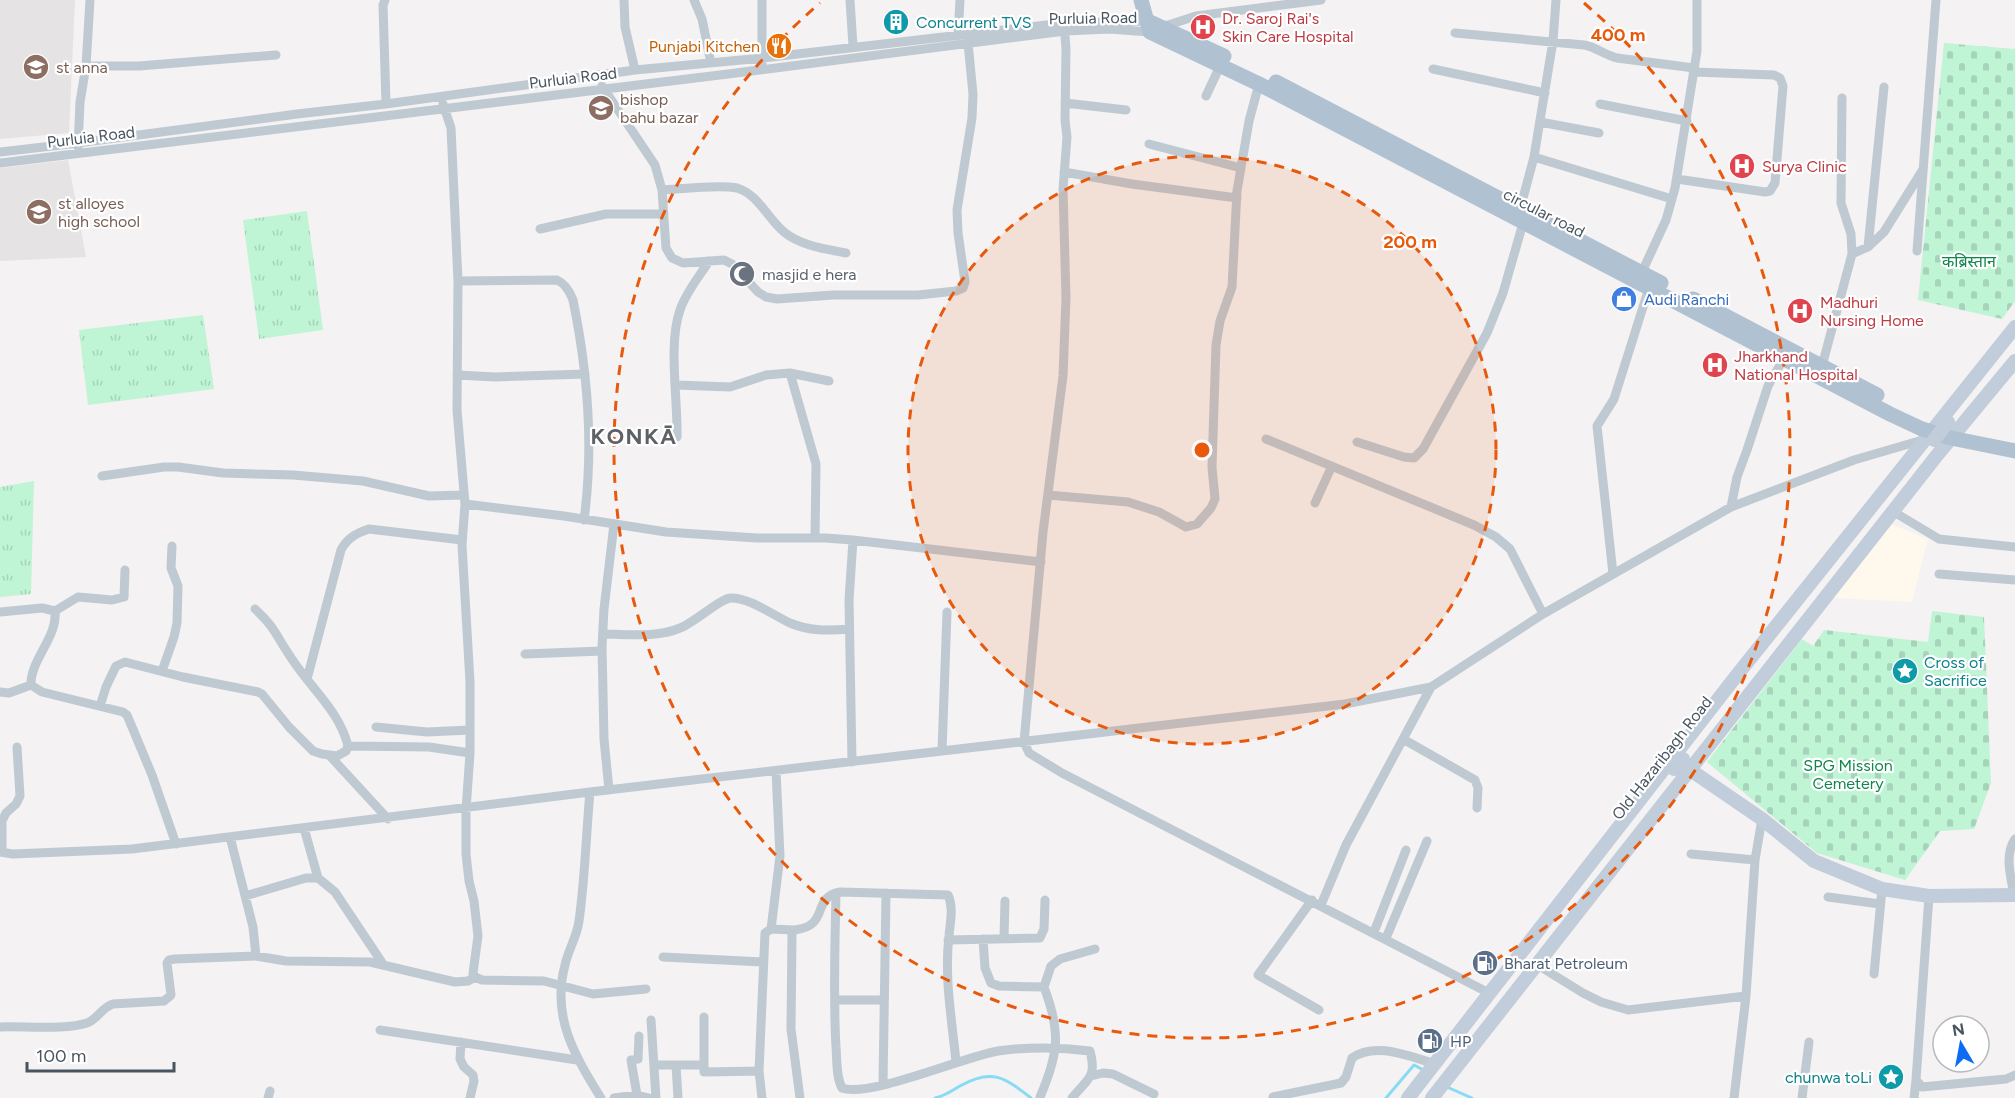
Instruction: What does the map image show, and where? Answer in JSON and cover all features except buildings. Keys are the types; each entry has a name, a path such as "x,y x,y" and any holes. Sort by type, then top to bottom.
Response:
{"main road":[{"path":"1141,0 1153,26"},
{"name":"circular road","path":"1153,26 1220,66 1520,217 1642,272 1903,409 1942,432"},
{"name":"circular road","path":"1153,26 1288,88 1649,288 1890,414 1942,432"},
{"path":"1942,432 2015,442"},
{"path":"1942,432 2015,451"}],"street":[{"path":"78,148 90,0"},
{"path":"385,0 383,5 386,104"},
{"path":"624,0 625,27 635,70"},
{"path":"694,0 702,18 711,63"},
{"path":"762,0 762,70"},
{"path":"850,0 853,46"},
{"path":"958,36 960,0"},
{"name":"Purluia Road","path":"0,163 78,148 297,114 635,70 958,36 1064,27 1153,26 1196,16 1314,0"},
{"path":"1357,442 1414,458 1423,449 1500,305 1534,157 1553,41 1556,0"},
{"path":"1642,272 1666,220 1677,179 1694,70 1698,30 1696,0"},
{"path":"1917,251 1936,0"},
{"path":"1064,27 1067,137 1064,172 1063,376 1048,495 1024,742 1029,753 1053,768 1489,993"},
{"name":"Purluia Road","path":"0,152 78,148 444,109 968,43 1064,27"},
{"path":"1455,33 1592,46 1617,58 1694,70 1774,75 1780,78 1783,86 1773,189 1765,192 1677,179"},
{"path":"600,75 603,89 655,165 662,190 666,248 672,258 683,263 724,260 732,264 758,292 766,297 777,299 833,295 918,295 956,291 963,288 965,282 957,210 972,118 973,94 968,43"},
{"path":"86,66 139,66 276,55"},
{"path":"1206,96 1220,66"},
{"path":"1432,69 1545,93"},
{"path":"1048,495 1128,502 1159,512 1186,527 1197,524 1211,508 1216,492 1212,467 1216,345 1220,321 1232,287 1237,198 1249,121 1259,84"},
{"path":"1868,247 1884,87"},
{"path":"442,96 451,128 458,281 457,410 464,500 462,540 471,730 466,808 469,881 478,936 473,965 475,977"},
{"path":"1822,366 1852,254 1851,234 1841,202 1842,98"},
{"path":"1065,103 1126,111"},
{"path":"1600,104 1687,122"},
{"path":"1540,123 1599,133"},
{"path":"1149,144 1241,168"},
{"path":"1534,157 1672,199"},
{"path":"1852,254 1868,247 1884,232 1923,169"},
{"path":"1064,172 1237,198"},
{"path":"662,190 736,188 752,197 784,232 822,248 846,253"},
{"path":"540,229 606,214 664,214"},
{"path":"677,437 675,354 678,317 684,300 709,261"},
{"path":"458,281 550,279 563,283 573,300 585,374 590,457 584,520"},
{"path":"1613,574 1597,426 1614,399 1649,288"},
{"path":"1435,1079 1489,993 1894,512 1942,432 2015,327"},
{"path":"17,747 20,796 2,821 1,852 13,854 132,849 177,844 590,792 1345,704 1431,687 1543,614 1731,507 1854,460 1942,432 2013,350"},
{"path":"1731,507 1737,477 1768,386 1784,358"},
{"path":"676,385 730,387 766,375 790,373 829,381"},
{"path":"790,373 816,464 815,538"},
{"path":"457,375 495,377 585,374"},
{"name":"Old Hazaribagh Road","path":"1424,1098 1494,995 1900,493 1942,432"},
{"name":"Old Hazaribagh Road","path":"1681,765 1942,432"},
{"path":"1266,440 1496,537 1510,549 1543,614"},
{"path":"102,476 178,467 223,473 363,481 429,496 658,531 757,538 853,540 1041,562"},
{"path":"1315,503 1331,468"},
{"path":"1894,512 1939,539 2015,547"},
{"path":"609,790 604,739 602,651 614,524"},
{"path":"307,679 341,550 350,539 359,532 369,529 462,540"},
{"path":"852,762 849,600 853,540"},
{"path":"162,671 177,623 177,586 171,568 172,546"},
{"path":"55,612 78,597 112,600 124,597 125,570"},
{"path":"1938,574 2015,580"},
{"path":"603,634 672,632 710,611 722,600 730,598 759,607 798,626 816,630 849,629"},
{"path":"0,612 42,608 55,612"},
{"path":"255,609 275,630 288,653 336,717 348,746"},
{"path":"55,612 54,624 33,673 32,685 36,690 42,692 123,712 127,715 177,844"},
{"path":"942,751 946,612"},
{"path":"525,654 602,651"},
{"path":"100,706 111,675 119,663 125,662 258,692 307,746 313,751 330,756 341,754 348,746 429,747 470,753"},
{"path":"0,692 9,693 32,685"},
{"path":"1321,905 1346,845 1431,687"},
{"path":"376,728 427,732 471,730"},
{"path":"1403,739 1475,780 1478,788 1477,808"},
{"path":"330,756 388,819"},
{"path":"1681,765 1762,819 1814,861 1882,889 1929,896 2015,895 2008,862 2011,844 2015,839"},
{"path":"1408,1098 1435,1079 1536,964 1681,765"},
{"path":"771,929 781,847 777,814 776,771"},
{"path":"590,792 579,924 565,964 561,985 563,1021 568,1040 577,1060 601,1098"},
{"path":"1734,1098 1746,996 1755,860 1762,819"},
{"path":"304,828 318,878 335,892 383,964"},
{"path":"231,837 253,927 256,956"},
{"path":"1386,938 1427,842"},
{"path":"1374,932 1406,850"},
{"path":"1691,854 1755,860"},
{"path":"245,897 306,879 318,878"},
{"path":"1874,974 1882,889"},
{"path":"836,893 835,1000 837,1062 842,1088 847,1090 909,1078 956,1062 997,1052 1056,1048 1090,1051 1094,1066 1091,1076 1072,1098"},
{"path":"762,1098 759,1071 765,933 771,929 794,930 812,925 826,898 836,893 948,895 952,910 948,940 948,991 956,1062"},
{"path":"883,1084 886,893"},
{"path":"1914,1098 1929,896"},
{"path":"1828,897 1880,904"},
{"path":"948,940 1040,938 1044,929 1046,900"},
{"path":"1312,900 1258,975 1319,1010"},
{"path":"1004,938 1005,901"},
{"path":"794,930 791,957 791,1029 800,1098"},
{"path":"984,939 985,968 991,983 999,986 1044,987"},
{"path":"1040,1097 1050,1075 1056,1048 1056,1020 1044,987 1051,966 1059,959 1095,949"},
{"path":"0,1027 74,1026 89,1023 105,1007 113,1004 157,1002 170,998 166,968 169,960 256,956 286,961 383,964 455,982 468,981 475,977 489,981 544,981 593,994 646,989"},
{"path":"663,957 763,962"},
{"path":"1536,964 1583,993 1601,1002 1628,1010 1746,996"},
{"path":"835,1000 884,1000"},
{"path":"704,1017 704,1072 759,1071"},
{"path":"651,1020 656,1098"},
{"path":"380,1030 577,1060"},
{"path":"637,1095 631,1060 639,1059 639,1036"},
{"path":"461,1042 460,1059 472,1075 474,1082 470,1098"},
{"path":"1802,1098 1809,1042"},
{"path":"1273,1097 1341,1083 1346,1077 1352,1058 1368,1052 1389,1051 1435,1079"},
{"path":"654,1065 703,1065"},
{"path":"676,1065 678,1098"},
{"path":"1091,1076 1113,1074 1155,1094"},
{"path":"1916,1080 1922,1087 2006,1079 2015,1075"},
{"name":"Old Hazaribagh Road","path":"1416,1098 1435,1079"},
{"path":"614,1098 637,1095 649,1098"}],"shaded area":[{"name":"st anna","path":"0,0 75,0 69,133 0,139"},
{"name":"st alloyes high school","path":"68,160 86,257 0,261 0,168"},
{"path":"1891,524 1928,539 1912,602 1833,598"}],"green space":[{"name":"कब्रिस्तान","path":"1944,43 2015,49 2015,301 2002,319 1918,300"},
{"path":"307,211 323,330 259,339 243,220"},
{"path":"203,315 214,389 88,405 79,330"},
{"path":"34,481 31,594 0,597 0,487"},
{"name":"SPG Mission Cemetery","path":"1932,611 1984,617 1991,783 1974,829 1940,831 1905,880 1817,853 1707,762 1802,639 1813,646 1824,630 1928,642"}],"waterway":[{"path":"1386,1098 1414,1065 1425,1071"},
{"path":"935,1098 971,1080 989,1076 1005,1080 1031,1098"},
{"path":"1447,1087 1472,1098"}],"place":[{"name":"Concurrent TVS","path":"896,22"},
{"name":"Dr. Saroj Rai's Skin Care Hospital","path":"1203,27"},
{"name":"Punjabi Kitchen","path":"779,46"},
{"name":"st anna","path":"36,67"},
{"name":"bishop bahu bazar","path":"601,108"},
{"name":"Surya Clinic","path":"1742,166"},
{"name":"st alloyes high school","path":"39,212"},
{"name":"masjid e hera","path":"742,274"},
{"name":"Audi Ranchi","path":"1624,299"},
{"name":"Madhuri Nursing Home","path":"1800,311"},
{"name":"Jharkhand National Hospital","path":"1715,365"},
{"name":"Cross of Sacrifice","path":"1905,671"},
{"name":"Bharat Petroleum","path":"1485,963"},
{"name":"HP","path":"1430,1041"},
{"name":"chunwa toLi","path":"1891,1077"}],"district":[{"name":"KONKĀ","path":"634,436"}]}
